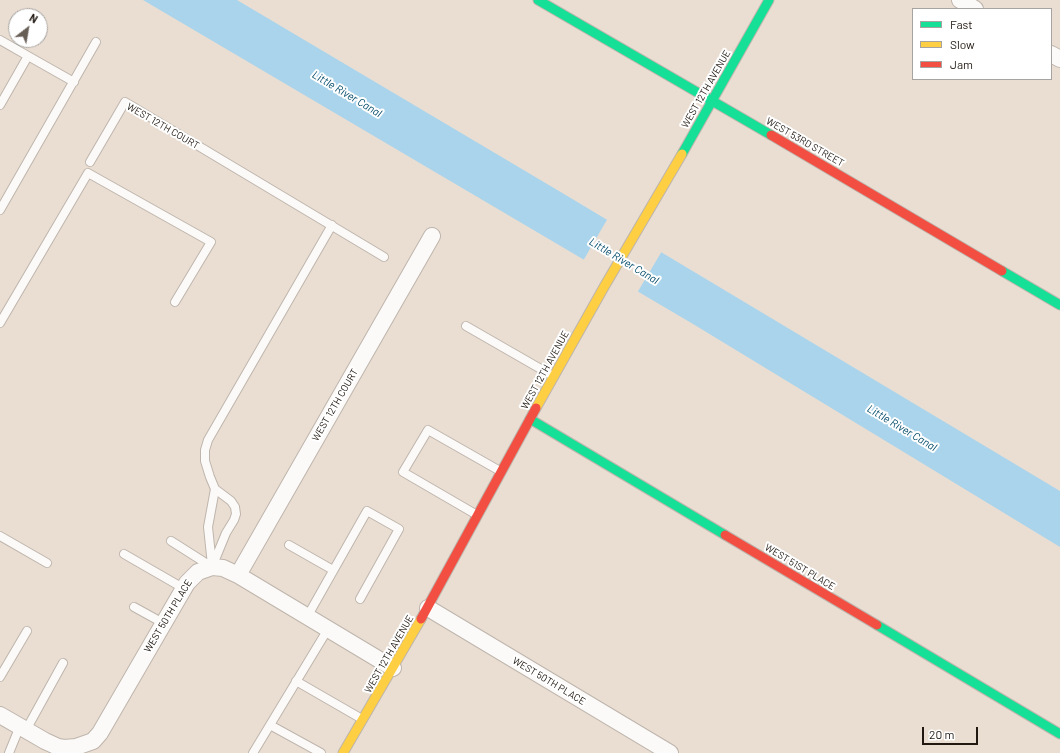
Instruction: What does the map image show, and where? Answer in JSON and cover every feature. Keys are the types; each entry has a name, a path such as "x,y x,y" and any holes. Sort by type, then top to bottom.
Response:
{"street":[{"name":"WEST 53RD STREET","path":"538,0 1060,305"},
{"name":"WEST 12TH AVENUE","path":"343,753 428,608 553,377 713,101 769,0"},
{"path":"960,0 973,8"},
{"name":"WEST 12TH COURT","path":"238,575 432,236"},
{"name":"WEST 51ST PLACE","path":"530,419 1060,734"},
{"path":"212,567 223,568 238,575 393,668"},
{"name":"WEST 50TH PLACE","path":"83,749 100,733 183,588 191,577 198,572 212,567"},
{"name":"WEST 50TH PLACE","path":"428,608 670,753"},
{"path":"2,719 23,728 63,750 83,749"}],"lane":[{"path":"0,40 74,82"},
{"path":"0,210 96,42"},
{"path":"0,105 28,56"},
{"name":"WEST 12TH COURT","path":"90,162 125,102 384,257"},
{"path":"0,323 88,173 211,242 175,302"},
{"path":"212,567 208,527 215,489 205,461 205,450 208,440 332,225"},
{"path":"466,326 553,377"},
{"path":"478,515 403,472 428,430 501,472"},
{"path":"212,567 226,533 236,514 235,507 231,501 215,489"},
{"path":"307,617 367,511 399,529 360,599"},
{"path":"0,536 47,563"},
{"path":"171,541 212,567"},
{"path":"289,545 334,570"},
{"path":"124,554 183,588"},
{"path":"134,607 163,623"},
{"path":"253,753 328,629"},
{"path":"0,677 27,631"},
{"path":"9,753 63,663"},
{"path":"296,681 363,720"},
{"path":"270,726 321,753"}],"water":[{"name":"Little River Canal","path":"143,0 237,0 564,194 1060,491 1060,547 693,324"}],"pier":[{"path":"608,218 662,251 637,293 583,261"}],"traffic: fast":[{"path":"538,0 771,135"},
{"path":"682,154 769,0"},
{"path":"1002,271 1060,305"},
{"path":"530,419 725,535"},
{"path":"877,625 1060,734"}],"traffic: slow":[{"path":"536,408 604,287 682,154"},
{"path":"343,753 421,619"}],"traffic: jam":[{"path":"771,135 1002,271"},
{"path":"421,619 536,408"},
{"path":"725,535 877,625"}]}
